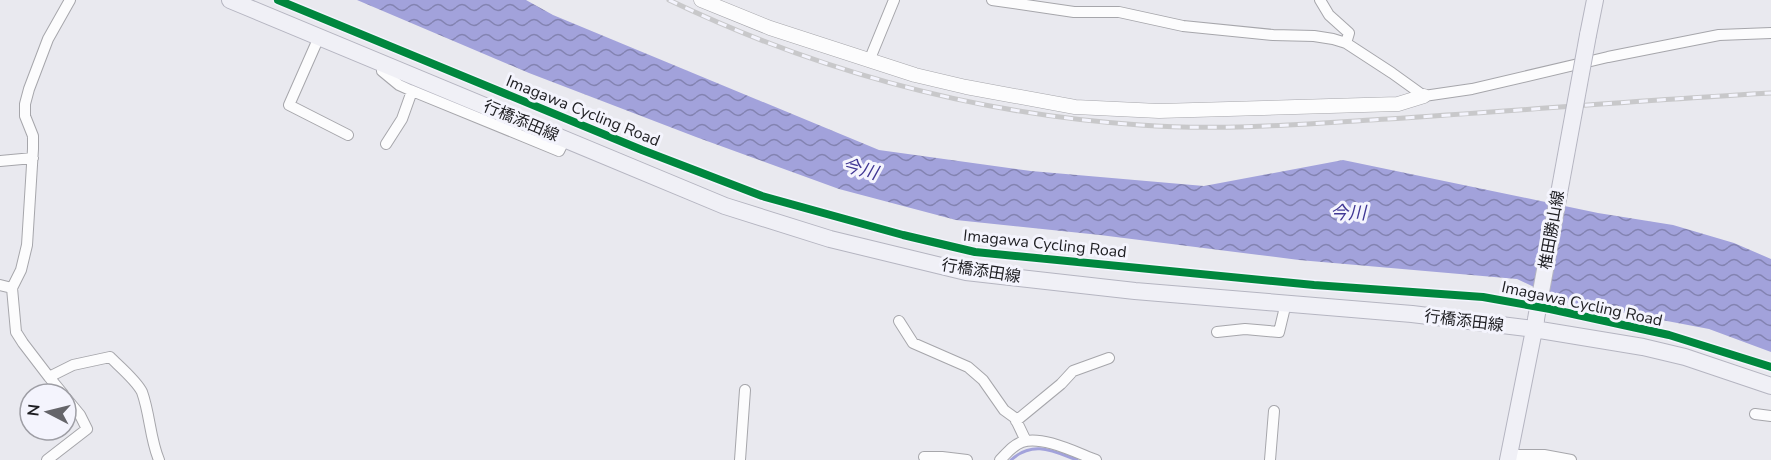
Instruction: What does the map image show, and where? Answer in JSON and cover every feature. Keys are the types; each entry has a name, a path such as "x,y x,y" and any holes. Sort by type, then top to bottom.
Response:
{"main road":[{"name":"行橋添田線","path":"230,0 725,206 830,239 966,272 1135,291 1535,324 1685,357 1771,386"},
{"name":"椎田勝山線","path":"1509,458 1595,0"}],"street":[{"path":"54,382 16,332 12,288 21,270 27,245 33,136 25,116 25,104 48,39 70,0"},
{"path":"701,0 770,28 915,75 1075,107 1160,111 1398,104 1424,96 1472,89 1608,57 1719,35 1771,33"},
{"path":"869,61 894,0"},
{"path":"993,0 1074,12 1119,12 1183,26 1333,39 1346,43 1424,96"},
{"path":"1320,0 1329,15 1349,33 1346,43"},
{"path":"319,37 289,105 348,135"},
{"path":"384,64 382,70 399,85 412,91 559,151 565,139"},
{"path":"386,144 402,119 412,91"},
{"path":"0,160 33,158"},
{"path":"0,285 12,288"},
{"path":"1216,332 1245,329 1278,332 1286,303"},
{"path":"899,321 913,343 968,367 983,380 1004,410 1015,418 1026,441"},
{"path":"50,377 73,365 110,357 141,390 159,460"},
{"path":"1016,421 1061,384 1073,370 1109,358"},
{"path":"740,460 745,390"},
{"path":"1270,460 1274,411"},
{"path":"78,413 87,429 78,436"},
{"path":"1755,414 1771,416"},
{"path":"1000,460 1020,442 1039,440 1096,460"},
{"path":"47,460 70,442"},
{"path":"1509,458 1544,455 1571,460"},
{"path":"924,457 967,460"}],"water":[{"name":"今川","path":"357,0 526,0 553,15 879,150 1031,171 1204,186 1343,160 1598,213 1673,225 1734,243 1771,259 1771,352 1709,329 1583,305 1581,309 1517,279 1299,260 956,220 839,189 696,137 529,73"}],"waterway":[{"path":"1011,460 1027,450 1035,449 1051,451 1077,460"}],"railway":[{"path":"669,0 782,48 898,85 1018,111 1140,125 1171,127 1295,125 1771,93"}],"cycle path":[{"name":"Imagawa Cycling Road","path":"278,0 642,150 762,196 903,235 975,252 1314,285 1483,297 1669,335 1771,367"}]}
